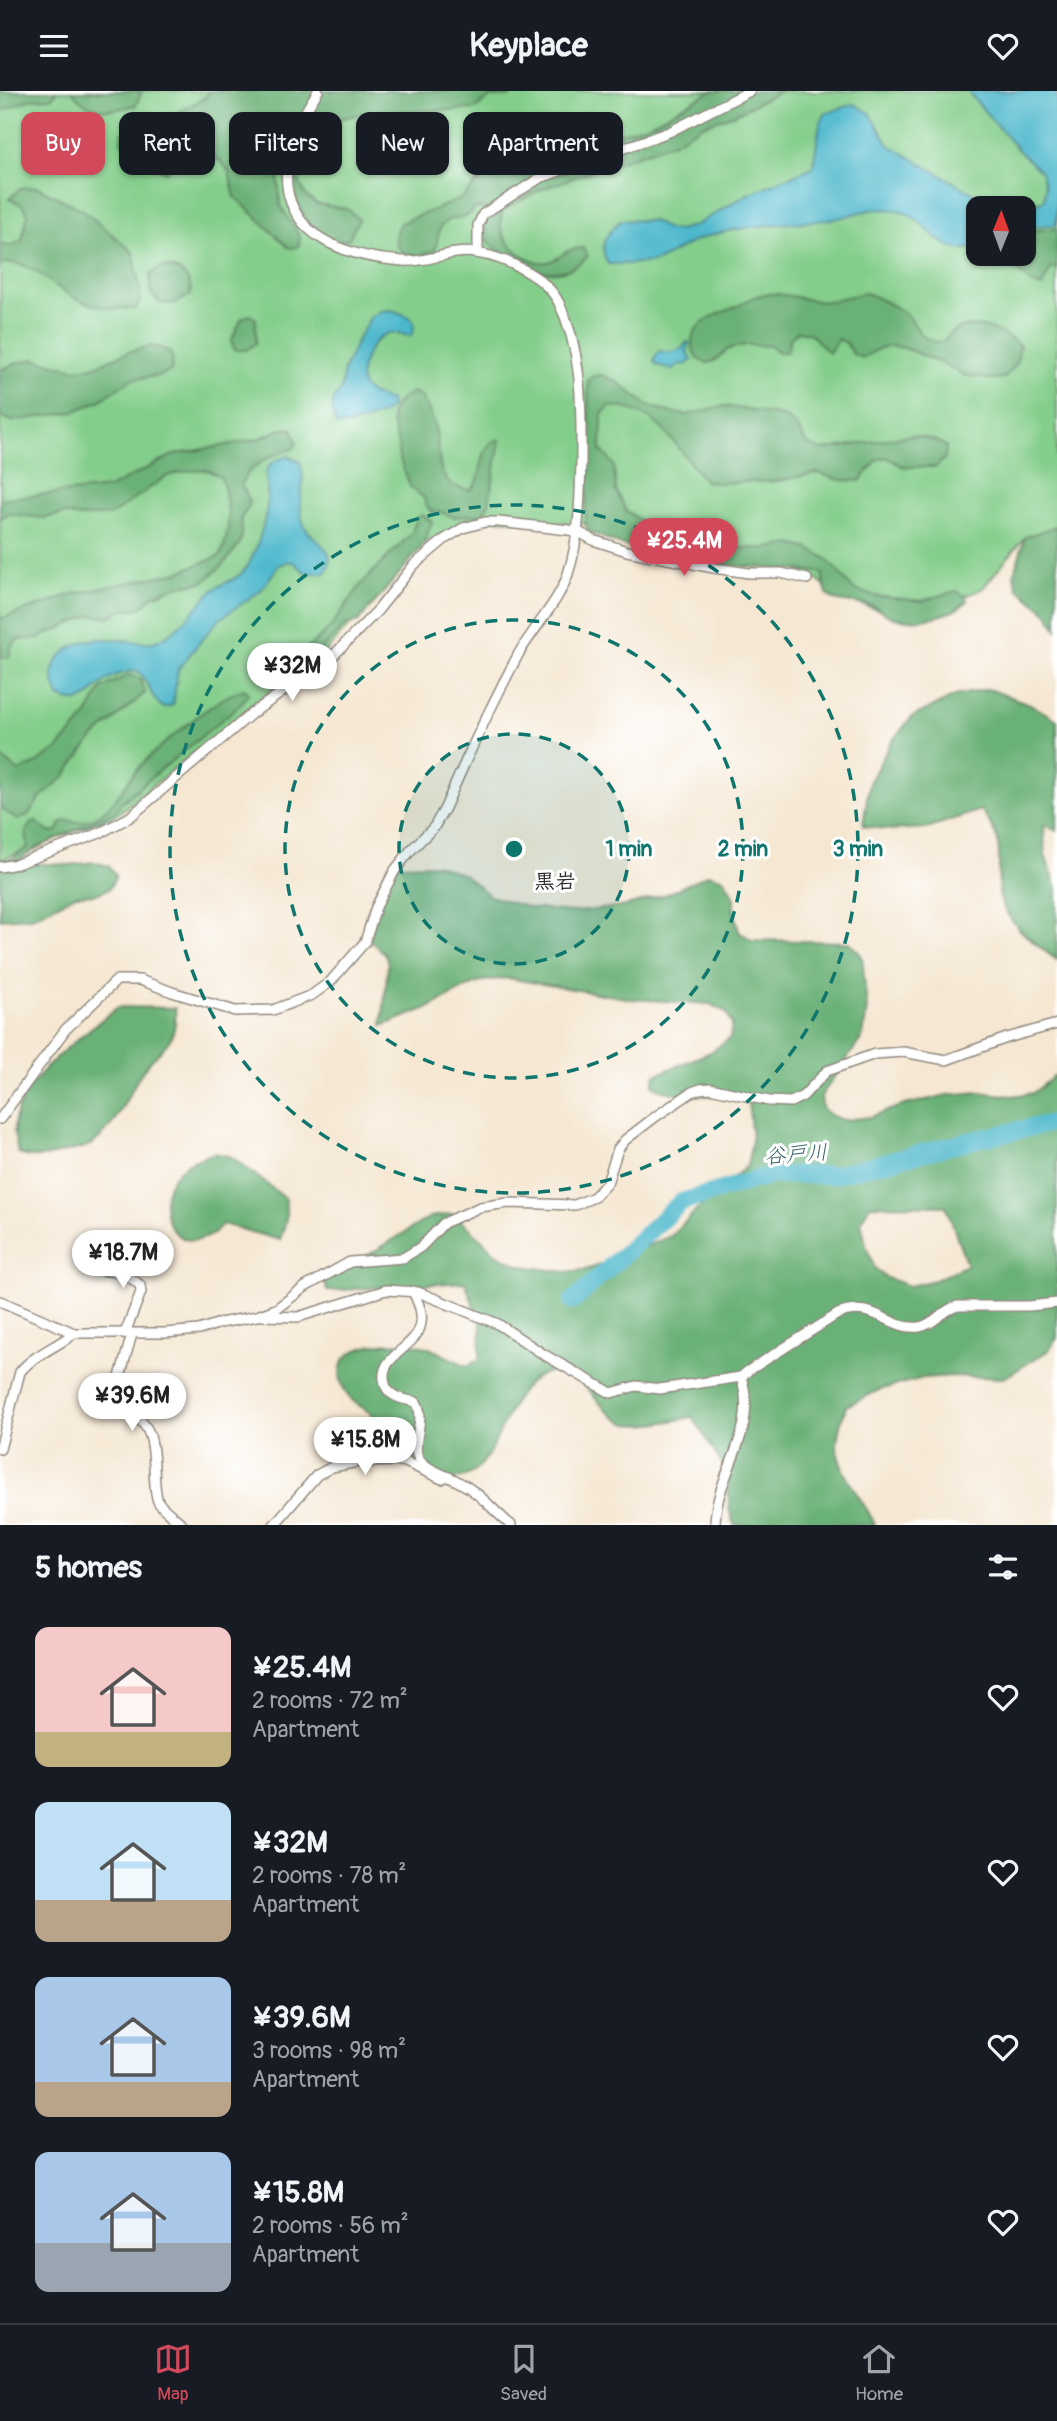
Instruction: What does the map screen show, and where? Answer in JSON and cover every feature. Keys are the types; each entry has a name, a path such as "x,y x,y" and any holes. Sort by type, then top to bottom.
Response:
{"street":[{"path":"0,1119 65,1030 117,980 140,980 235,1011 257,1012 293,1005 322,990 365,942 376,907 395,870 433,827 445,808 519,654 568,576 580,510 581,393 576,357 555,295 540,279 518,267 478,253 456,251 421,260 404,261 364,255 334,246 310,233 293,211 286,192 285,169 294,132 317,91"},
{"path":"478,253 478,225 484,214 540,178 669,132 750,91"},
{"path":"0,866 16,864 100,834 130,817 251,714 331,658 378,611 414,565 454,533 485,522 534,525 577,531 593,540 627,551 714,568 749,573 781,573 807,579"},
{"path":"0,1301 74,1333 199,1330 257,1316 276,1309 305,1287 350,1262 403,1258 421,1247 444,1223 480,1207 508,1203 575,1205 594,1197 607,1183 618,1149 625,1140 692,1092 710,1088 769,1101 791,1102 803,1096 827,1071 875,1053 903,1052 946,1060 1007,1038 1057,1024"},
{"path":"85,1268 124,1273 140,1285 141,1291 128,1333 116,1391 122,1402 148,1430 155,1462 157,1497 183,1525"},
{"path":"257,1316 298,1317 381,1291 414,1291 498,1324 611,1393 636,1386 660,1389 741,1377 838,1314 854,1309 861,1309 898,1324 923,1327 950,1308 958,1306 1029,1306 1057,1303"},
{"path":"414,1291 421,1310 422,1323 412,1342 390,1361 384,1377 390,1393 419,1405 419,1459 475,1490 511,1525"},
{"path":"0,1450 20,1372 27,1364 74,1333"},
{"path":"715,1525 719,1501 746,1416 746,1392 741,1377"},
{"path":"274,1525 317,1475 348,1462 403,1461 447,1481 450,1477"}],"green space":[{"path":"0,91 1057,91 1057,526 1025,537 982,589 933,609 881,611 838,597 811,575 786,568 724,565 621,545 585,524 476,518 422,544 321,657 266,694 115,816 0,860"},
{"path":"0,91 58,91 51,98 30,99 0,110"},
{"path":"72,91 142,91 136,105 101,110 86,104"},
{"path":"211,91 519,91 508,97 490,97 476,109 356,112 356,115 342,118 342,112 229,112 229,172 221,161 215,159 215,112 178,112 203,99"},
{"path":"712,91 781,91 735,114 703,125 674,142 623,160 623,132 650,124"},
{"path":"230,175 278,175 280,205 300,237 299,245 288,247 235,197"},
{"path":"286,175 297,175 306,196 317,204 347,209 359,219 348,240 335,240 314,229 293,195"},
{"path":"581,175 542,189 502,211 501,226 507,241 519,253 533,260 548,262 570,250 583,248 588,256 576,266 563,271 536,270 523,265 487,241 485,227 489,209 476,208 467,216 448,220 440,227 435,250 420,256 403,253 396,238 400,223 461,199 483,177"},
{"path":"37,187 83,210 133,252 140,289 140,300 136,309 84,302 67,294 31,269 11,263 0,264 0,244 11,246 22,240 28,214 21,204 9,199 21,188"},
{"path":"1057,229 1057,268 1051,268 1042,287 1031,283 1012,266 1036,266 1036,230"},
{"path":"161,267 173,268 183,274 189,283 191,295 174,304 160,303 151,293 150,275"},
{"path":"867,293 902,311 926,339 943,342 951,334 970,326 991,329 1020,346 1017,361 1005,378 989,379 963,375 946,365 892,346 878,349 862,358 853,354 846,343 838,339 829,353 811,334 798,331 790,339 787,352 779,352 771,346 739,346 707,363 699,360 694,351 692,340 699,326 757,296 776,294 831,301"},
{"path":"250,315 256,319 256,343 246,350 235,350 231,341 242,318"},
{"path":"150,346 170,352 173,360 171,371 132,379 99,401 73,412 12,421 0,416 0,370 34,359 75,369 93,367"},
{"path":"602,375 616,381 647,405 668,412 686,415 725,406 783,416 797,427 807,444 822,450 912,435 946,446 945,458 936,467 904,467 886,457 877,460 860,481 840,480 817,473 779,481 718,483 705,481 666,432 643,415 610,406 602,414 601,450 614,465 616,491 626,511 643,522 666,530 711,538 739,548 768,548 791,544 807,548 826,558 853,589 873,596 922,601 956,591 965,596 967,601 943,615 913,620 894,618 870,605 832,598 827,594 820,572 724,565 621,545 589,532 585,524 589,456 588,380"},
{"path":"413,392 425,403 431,415 442,471 451,484 471,490 479,477 485,451 495,440 500,440 489,503 483,514 454,517 432,512 423,497 410,487 399,456 392,413 397,403"},
{"path":"292,428 297,443 293,449 263,461 245,477 241,484 249,504 241,518 240,543 223,565 203,582 174,587 153,596 141,608 123,610 108,617 91,615 38,638 17,640 11,648 9,658 1,658 0,619 73,594 179,572 220,556 228,517 221,478 208,470 167,476 111,515 79,517 65,514 44,518 9,514 0,518 0,499 109,488 173,455 258,439 278,430"},
{"path":"423,515 432,522 422,547 358,622 344,626 317,654 282,679 289,665 329,629 363,582 412,533 417,517"},
{"path":"1057,526 1057,629 1048,613 1018,589 1014,575 1025,537"},
{"path":"128,675 140,678 145,693 94,737 65,776 41,797 28,815 18,819 4,811 0,805 0,756 19,771 35,764 56,750 85,718 102,688"},
{"path":"245,689 248,693 241,704 122,802 115,812 39,847 22,858 26,863 69,865 95,862 109,866 116,876 109,889 96,894 76,895 32,917 0,919 0,859 11,860 28,847 26,832 30,824 36,822 51,832 58,830 61,823 68,820 82,822 99,815 113,803 137,770 158,749 205,711"},
{"path":"988,689 1030,704 1057,720 1057,831 1044,825 1045,855 1057,888 1057,960 1023,933 1004,907 999,890 997,838 981,810 927,828 892,830 863,826 869,783 892,741 912,717 955,696"},
{"path":"436,864 465,875 490,896 530,908 575,912 627,906 667,894 709,874 724,879 734,896 739,932 752,940 849,942 862,956 867,1008 863,1036 821,1096 822,1108 832,1116 844,1120 870,1117 947,1095 980,1092 1012,1096 1033,1093 1057,1074 1057,1338 1049,1350 1004,1378 923,1378 879,1390 846,1406 838,1435 838,1455 846,1476 875,1525 734,1525 729,1508 728,1474 693,1417 652,1424 629,1424 609,1413 583,1384 563,1372 551,1372 536,1378 524,1389 481,1465 467,1476 439,1481 414,1460 375,1416 346,1393 340,1376 342,1363 350,1354 378,1344 410,1344 423,1346 468,1366 480,1358 481,1325 465,1282 327,1291 325,1282 430,1217 452,1214 497,1255 521,1266 566,1272 589,1269 671,1236 709,1198 747,1166 752,1140 748,1100 741,1095 684,1095 653,1085 655,1075 711,1052 730,1038 732,1024 726,1012 710,1004 631,999 507,978 483,981 430,1007 382,1026 388,964 385,954 368,939 367,917 388,865","holes":["870,1205 946,1206 967,1265 935,1280 909,1286 884,1277 874,1267 861,1221"]},
{"path":"118,1007 175,1008 171,1038 142,1072 108,1129 92,1144 44,1157 29,1157 18,1153 14,1135 15,1121 31,1086 58,1056"},
{"path":"214,1153 232,1157 286,1199 286,1220 280,1240 223,1224 211,1235 196,1240 184,1238 174,1231 165,1207 172,1179 186,1165"}],"water":[{"path":"967,91 1055,91 1056,225 1036,226 1036,203 1044,200 1045,188 1041,172"},
{"path":"854,104 870,113 889,145 978,196 966,196 966,249 948,246 906,213 878,209 833,219 714,234 656,261 608,264 605,257 605,240 621,220 653,221 667,229 678,230 694,226 748,194 813,167 820,123 826,113"},
{"path":"391,310 410,318 414,330 411,336 398,333 384,335 373,344 365,359 361,376 365,389 390,401 391,407 365,421 336,425 333,399 341,390 344,369 358,339 371,317 381,311"},
{"path":"687,342 687,353 692,359 686,365 680,364 672,370 655,364 654,359 659,351 678,350"},
{"path":"288,456 299,461 302,469 302,519 309,533 328,552 329,565 325,573 306,573 293,562 279,565 260,591 217,621 178,669 173,705 164,708 159,705 138,671 110,678 82,700 59,697 53,679 55,663 71,647 95,639 142,643 156,641 178,627 212,591 243,572 255,550 264,522 267,469 274,461"}],"waterway":[{"name":"谷戸川","path":"573,1301 681,1202 771,1175 834,1175 1057,1122"}],"district":[{"name":"黒岩","path":"555,881"}]}
